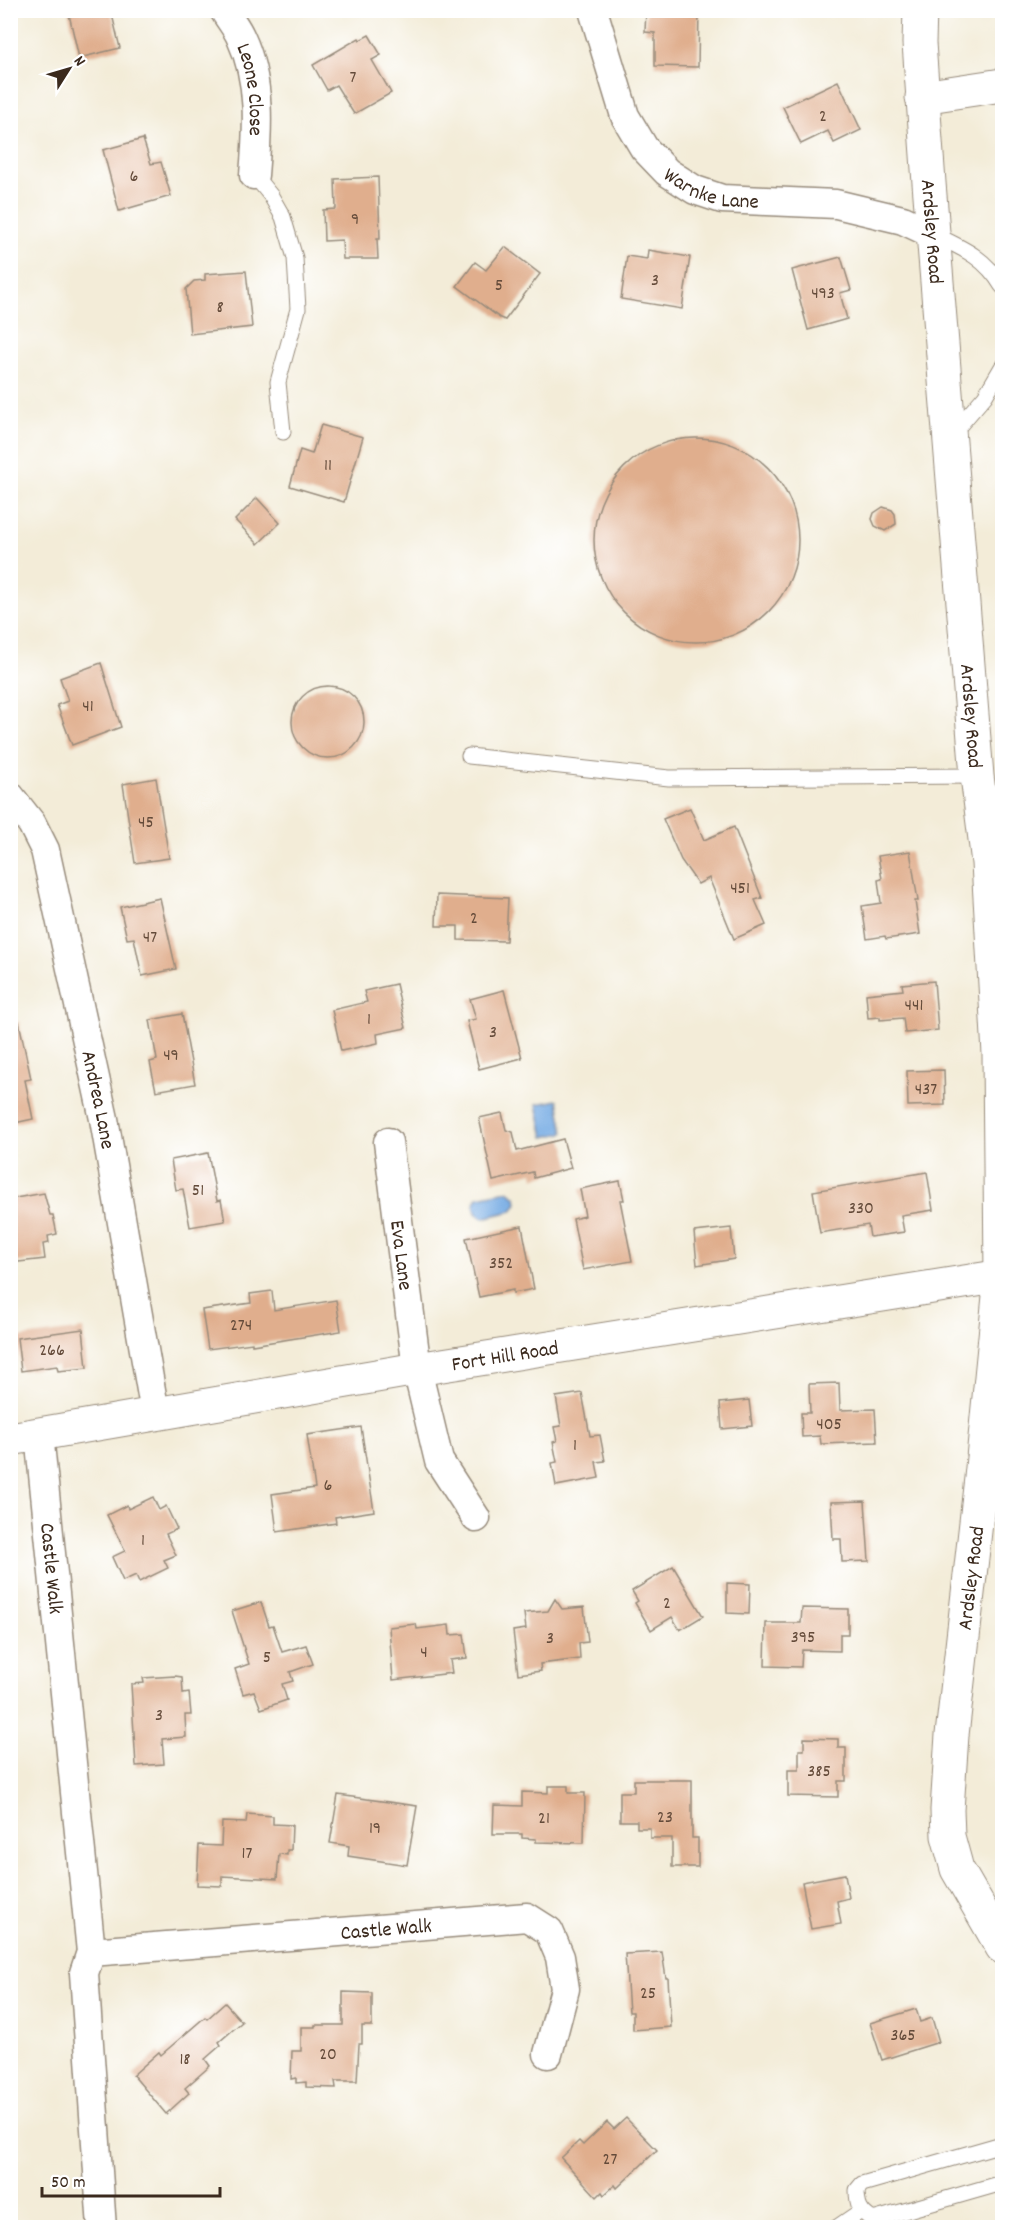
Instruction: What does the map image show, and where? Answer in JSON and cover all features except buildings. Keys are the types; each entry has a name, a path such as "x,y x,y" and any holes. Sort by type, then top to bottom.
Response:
{"main road":[{"name":"Ardsley Road","path":"920,10 922,97 977,776 993,839 988,863 999,1054 1002,1276 952,1735 947,1810 948,1836 957,1869 1002,1947"},
{"path":"922,97 1002,85"},
{"name":"Fort Hill Road","path":"25,1436 417,1369 1002,1276"}],"street":[{"name":"Leone Close","path":"224,10 241,37 255,80 258,135 254,175"},
{"name":"Warnke Lane","path":"593,10 625,116 644,148 668,172 695,190 722,199 836,204 903,220 933,234"},
{"name":"Andrea Lane","path":"10,796 32,824 45,850 104,1119 155,1413"},
{"name":"Eva Lane","path":"388,1142 417,1369 439,1461 476,1518"},
{"name":"Castle Walk","path":"25,1436 91,1952 84,1973 102,2228"},
{"name":"Castle Walk","path":"91,1952 527,1917 549,1931 560,1957 564,1989 548,2054"}],"lane":[{"path":"254,175 271,196 283,217 295,258 298,309 278,382 283,432"},
{"path":"933,234 973,253 994,272 1002,286"},
{"path":"951,435 985,396 1002,367"},
{"path":"469,756 669,778 977,776"},
{"path":"1002,2144 862,2184 856,2190 857,2203 861,2211 873,2220 1002,2183"},
{"path":"836,2228 861,2211"}],"water":[{"path":"558,1100 564,1133 544,1137 537,1104"},
{"path":"508,1191 516,1197 517,1203 512,1211 483,1218 476,1213 474,1204 478,1197"}]}
